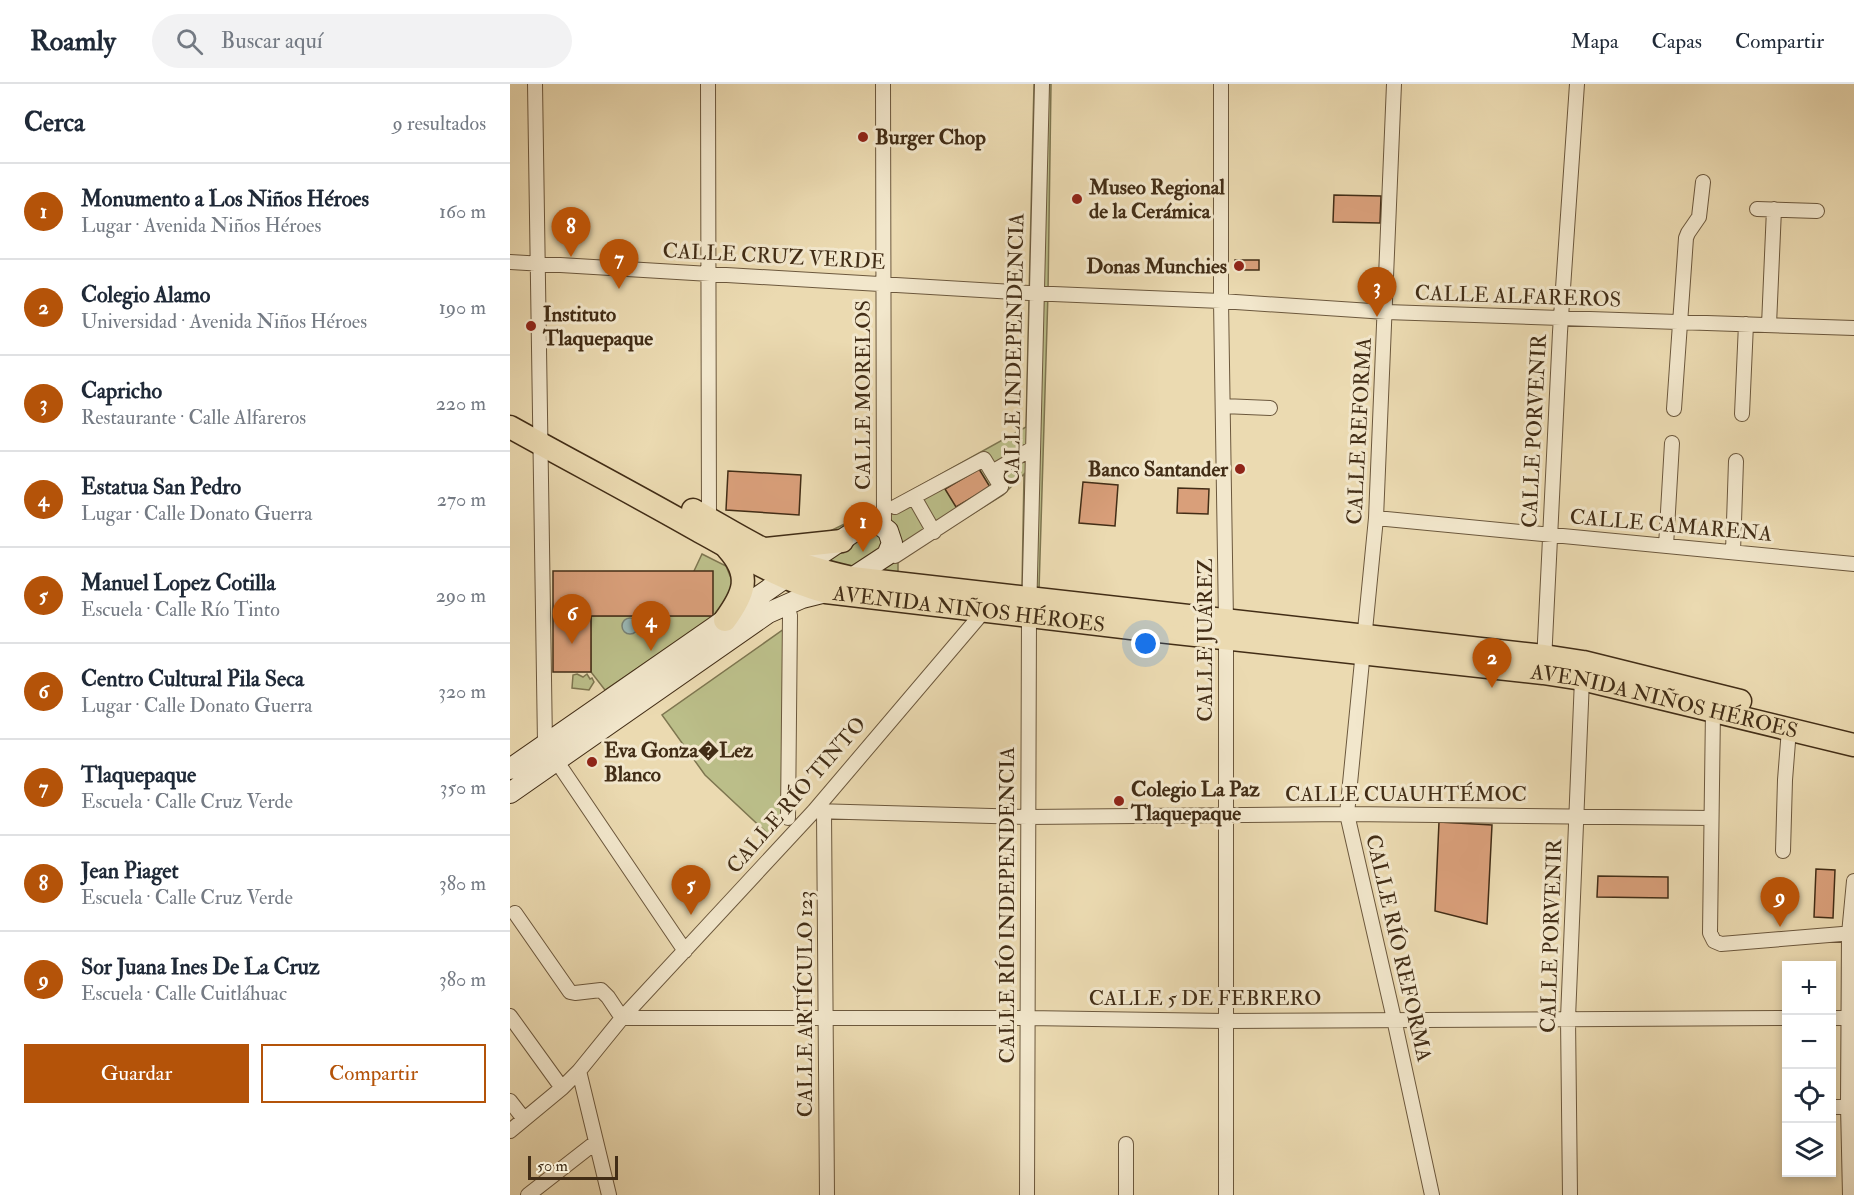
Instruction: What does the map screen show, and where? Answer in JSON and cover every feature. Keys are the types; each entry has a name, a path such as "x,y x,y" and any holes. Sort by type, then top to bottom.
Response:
{"main road":[{"name":"AVENIDA NIÑOS HÉROES","path":"510,411 541,436 725,546 785,578 826,592 984,611 1029,607"},
{"name":"AVENIDA NIÑOS HÉROES","path":"510,427 541,436 709,518 763,549 806,566 852,578 1029,607 1226,630 1544,664 1583,662 1854,730"},
{"path":"510,770 867,523 884,527 891,537 892,543 887,555 826,592 802,598 768,614 510,793"},
{"path":"763,549 842,540"},
{"path":"725,546 739,564 744,580 741,597 725,620"},
{"name":"AVENIDA NIÑOS HÉROES","path":"1544,664 1582,679 1854,745"}],"street":[{"path":"535,84 545,744 684,951"},
{"path":"708,84 709,518"},
{"name":"CALLE MORELOS","path":"883,84 884,527"},
{"name":"CALLE INDEPENDENCIA","path":"1029,607 1041,84"},
{"name":"CALLE JUÁREZ","path":"1221,84 1221,301 1226,630 1226,1195"},
{"name":"CALLE REFORMA","path":"1364,645 1376,518 1394,84"},
{"name":"CALLE PORVENIR","path":"1544,664 1549,535 1576,84"},
{"path":"1674,409 1686,238 1699,217 1703,182"},
{"path":"1757,209 1817,211"},
{"path":"1769,325 1774,209"},
{"name":"CALLE CRUZ VERDE","path":"510,262 1036,293"},
{"name":"CALLE ALFAREROS","path":"1036,293 1221,301 1386,312 1854,328"},
{"path":"1742,414 1746,324"},
{"path":"1223,406 1270,408"},
{"path":"1666,546 1672,443"},
{"path":"992,472 1033,448"},
{"path":"895,507 984,459 1001,487 895,556"},
{"path":"1733,552 1736,461"},
{"path":"914,497 934,532"},
{"name":"CALLE CAMARENA","path":"1376,518 1854,564"},
{"name":"CALLE RÍO INDEPENDENCIA","path":"1027,1195 1029,607"},
{"name":"CALLE RÍO TINTO","path":"510,1131 579,1071 622,1018 819,811 984,611"},
{"path":"788,818 790,615"},
{"name":"CALLE RÍO REFORMA","path":"1364,645 1347,814 1431,1195"},
{"name":"CALLE PORVENIR","path":"1570,1195 1568,1018 1582,679"},
{"path":"1713,710 1710,933 1714,942 1721,944 1851,933"},
{"path":"1783,851 1785,780 1790,729"},
{"name":"CALLE CUAUHTÉMOC","path":"819,811 1028,817 1347,814 1711,818"},
{"name":"CALLE ARTÍCULO 123","path":"819,811 826,1018 827,1195"},
{"path":"1850,1195 1851,933 1854,881"},
{"path":"515,913 570,992 601,990 622,1018"},
{"path":"510,1016 562,1088"},
{"name":"CALLE 5 DE FEBRERO","path":"622,1018 1027,1018 1225,1021 1782,1018"},
{"path":"1836,1018 1852,1018"},
{"path":"579,1071 609,1195"},
{"path":"510,1101 524,1119"},
{"path":"1836,1107 1851,1106"},
{"path":"528,1195 596,1142"},
{"path":"1126,1144 1126,1195"}],"green space":[{"path":"1034,84 1051,84 1048,293 1039,590 1022,587 1024,474 1003,495 898,560 898,572 844,569 828,563 826,533 898,498 1026,427"},
{"path":"702,554 726,566 733,583 725,609 605,690 591,672 591,616 712,616 694,571"},
{"path":"784,629 783,818 768,834 705,775 662,715"},
{"path":"587,674 590,679 592,678 594,682 589,690 572,688 573,675 583,677"}],"water":[{"path":"630,618 638,626 630,634 622,626"}],"building":[{"path":"1334,195 1381,196 1380,223 1333,222"},
{"path":"1235,260 1259,260 1259,270 1235,270"},
{"path":"979,469 990,487 956,507 945,489"},
{"path":"728,471 801,475 799,515 726,510"},
{"path":"1083,482 1118,485 1115,526 1079,523"},
{"path":"1178,488 1209,489 1208,514 1177,513"},
{"path":"553,571 713,571 713,616 591,616 591,672 553,672"},
{"path":"1439,822 1492,825 1487,924 1435,911"},
{"path":"1816,869 1835,870 1833,918 1814,917"},
{"path":"1598,876 1668,877 1668,898 1597,897"}],"place":[{"name":"Burger Chop","path":"863,137"},
{"name":"Museo Regional de la Cerámica","path":"1077,199"},
{"name":"Jean Piaget","path":"571,257"},
{"name":"Donas Munchies","path":"1239,266"},
{"name":"Tlaquepaque","path":"619,289"},
{"name":"Capricho","path":"1377,317"},
{"name":"Instituto Tlaquepaque","path":"531,326"},
{"name":"Banco Santander","path":"1240,469"},
{"name":"Monumento a Los Niños Héroes","path":"863,552"},
{"name":"Centro Cultural Pila Seca","path":"572,644"},
{"name":"Estatua San Pedro","path":"651,651"},
{"name":"Colegio Alamo","path":"1492,688"},
{"name":"Eva Gonza�Lez Blanco","path":"592,762"},
{"name":"Colegio La Paz Tlaquepaque","path":"1119,801"},
{"name":"Manuel Lopez Cotilla","path":"691,915"},
{"name":"Sor Juana Ines De La Cruz","path":"1780,927"}]}
